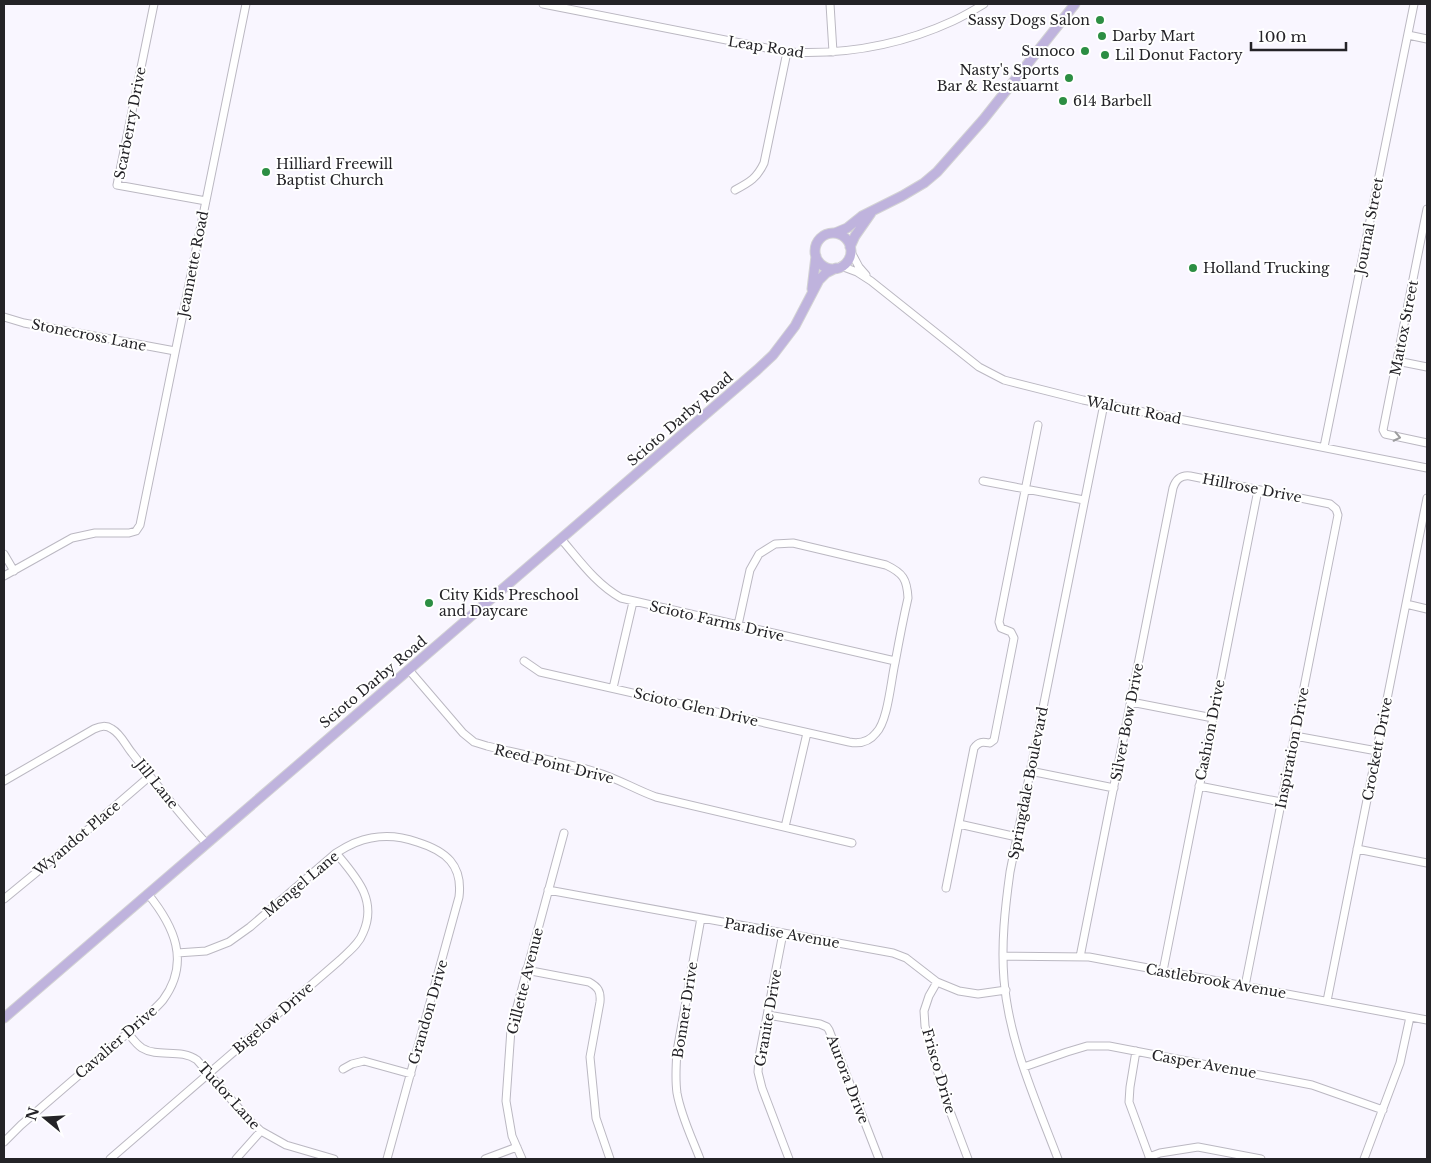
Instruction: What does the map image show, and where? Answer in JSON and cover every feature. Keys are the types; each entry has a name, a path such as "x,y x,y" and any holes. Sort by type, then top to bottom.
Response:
{"main road":[{"path":"872,211 855,236 846,263 838,267 830,268 824,266 816,256 815,250 820,239 824,235 847,228 862,216 924,183 937,172 983,120 1075,4"},
{"path":"835,233 845,237 851,250"},
{"name":"Scioto Darby Road","path":"811,294 816,256"},
{"name":"Scioto Darby Road","path":"4,1018 758,370 795,326 819,280 826,273 838,267"}],"street":[{"name":"Scarberry Drive","path":"154,4 117,185 206,201"},
{"name":"Jeannette Road","path":"14,571 72,538 96,533 129,534 136,531 140,525 246,4"},
{"name":"Leap Road","path":"548,4 787,52 817,53 873,48 914,36 955,20 984,4"},
{"path":"830,4 833,52"},
{"name":"Journal Street","path":"1324,447 1414,4"},
{"path":"1408,36 1427,39"},
{"path":"736,190 759,174 764,163 787,52"},
{"name":"Mattox Street","path":"1427,209 1424,239 1383,430 1385,434 1427,443"},
{"name":"Walcutt Road","path":"851,250 860,267 871,281"},
{"name":"Walcutt Road","path":"838,267 857,272 871,281 969,360 990,374 1004,380 1104,404 1427,468"},
{"name":"Stonecross Lane","path":"4,318 176,351"},
{"path":"1397,361 1427,368"},
{"name":"Springdale Boulevard","path":"1058,1159 1024,1067 1013,1030 1006,990 1003,956 1004,912 1017,837 1104,404"},
{"path":"946,888 974,748 981,742 992,743 996,731 1014,638 1011,632 1001,628 999,622 1038,424"},
{"name":"Hillrose Drive","path":"1173,488 1175,482 1185,476 1330,504 1336,509"},
{"path":"983,480 1084,500"},
{"name":"Silver Bow Drive","path":"1080,956 1173,488"},
{"name":"Cashion Drive","path":"1163,971 1258,490"},
{"name":"Crockett Drive","path":"1327,1001 1406,604 1425,522 1427,498"},
{"name":"Inspiration Drive","path":"1245,986 1336,526 1338,515 1336,509"},
{"name":"Scioto Farms Drive","path":"562,540 598,582 615,595 632,602 895,661"},
{"path":"738,625 750,570 759,554 775,544 793,543 886,565 904,577 908,587 908,598 895,661"},
{"path":"4,554 14,571 4,576"},
{"path":"613,688 632,602"},
{"path":"1406,604 1427,608"},
{"name":"Scioto Glen Drive","path":"524,661 540,672 853,743 860,743 870,739 881,726 887,706 895,661"},
{"name":"Reed Point Drive","path":"408,670 463,733 474,742 594,771 656,797 852,843"},
{"path":"1131,702 1213,718"},
{"name":"Jill Lane","path":"4,781 94,729 100,726 107,727 114,730 206,843"},
{"path":"785,827 808,733"},
{"path":"1295,736 1377,751"},
{"path":"1030,771 1114,788"},
{"name":"Wyandot Place","path":"4,899 150,776"},
{"path":"1200,786 1281,802"},
{"path":"959,824 1017,837"},
{"name":"Gillette Avenue","path":"522,1159 512,1136 506,1100 510,1029 564,833"},
{"name":"Mengel Lane","path":"177,953 206,951 229,942 250,927 336,853 345,847 366,839 399,838 433,847 442,852 453,865"},
{"path":"1357,849 1427,863"},
{"name":"Bigelow Drive","path":"110,1159 340,960 358,942 363,933 368,914 366,895 356,876 336,853"},
{"name":"Grandon Drive","path":"387,1159 459,898 459,880 453,865"},
{"name":"Paradise Avenue","path":"548,890 893,953 906,958 937,982 958,991 978,994 1006,990"},
{"name":"Cavalier Drive","path":"4,1142 128,1033 162,1001 167,993 176,967 177,953 173,932 158,906 148,894"},
{"name":"Bonner Drive","path":"700,1159 682,1112 677,1093 676,1071 677,1051 701,918"},
{"name":"Granite Drive","path":"783,933 759,1056 758,1072 762,1088 789,1159"},
{"name":"Castlebrook Avenue","path":"1003,956 1088,957 1427,1020"},
{"path":"526,970 589,982 596,986 601,993 590,1057 596,1118 610,1159"},
{"name":"Frisco Drive","path":"937,982 929,996 924,1011 925,1026 945,1098 968,1159"},
{"name":"Aurora Drive","path":"768,1015 820,1024 827,1027 878,1159"},
{"path":"1364,1159 1400,1063 1410,1017"},
{"name":"Tudor Lane","path":"128,1033 137,1044 148,1051 192,1056 261,1131 286,1145 334,1159"},
{"name":"Casper Avenue","path":"1024,1067 1087,1046 1109,1046 1312,1085 1382,1110"},
{"path":"1136,1051 1128,1102 1150,1158 1160,1153 1198,1147 1261,1159"},
{"path":"343,1069 364,1061 411,1074"},
{"path":"236,1159 261,1131"},
{"path":"486,1159 517,1146"}],"place":[{"name":"Sassy Dogs Salon","path":"1100,20"},
{"name":"Darby Mart","path":"1102,36"},
{"name":"Sunoco","path":"1085,51"},
{"name":"Lil Donut Factory","path":"1105,55"},
{"name":"Nasty's Sports Bar & Restauarnt","path":"1069,78"},
{"name":"614 Barbell","path":"1063,101"},
{"name":"Hilliard Freewill Baptist Church","path":"266,172"},
{"name":"Holland Trucking","path":"1193,268"},
{"name":"City Kids Preschool and Daycare","path":"429,603"}]}
